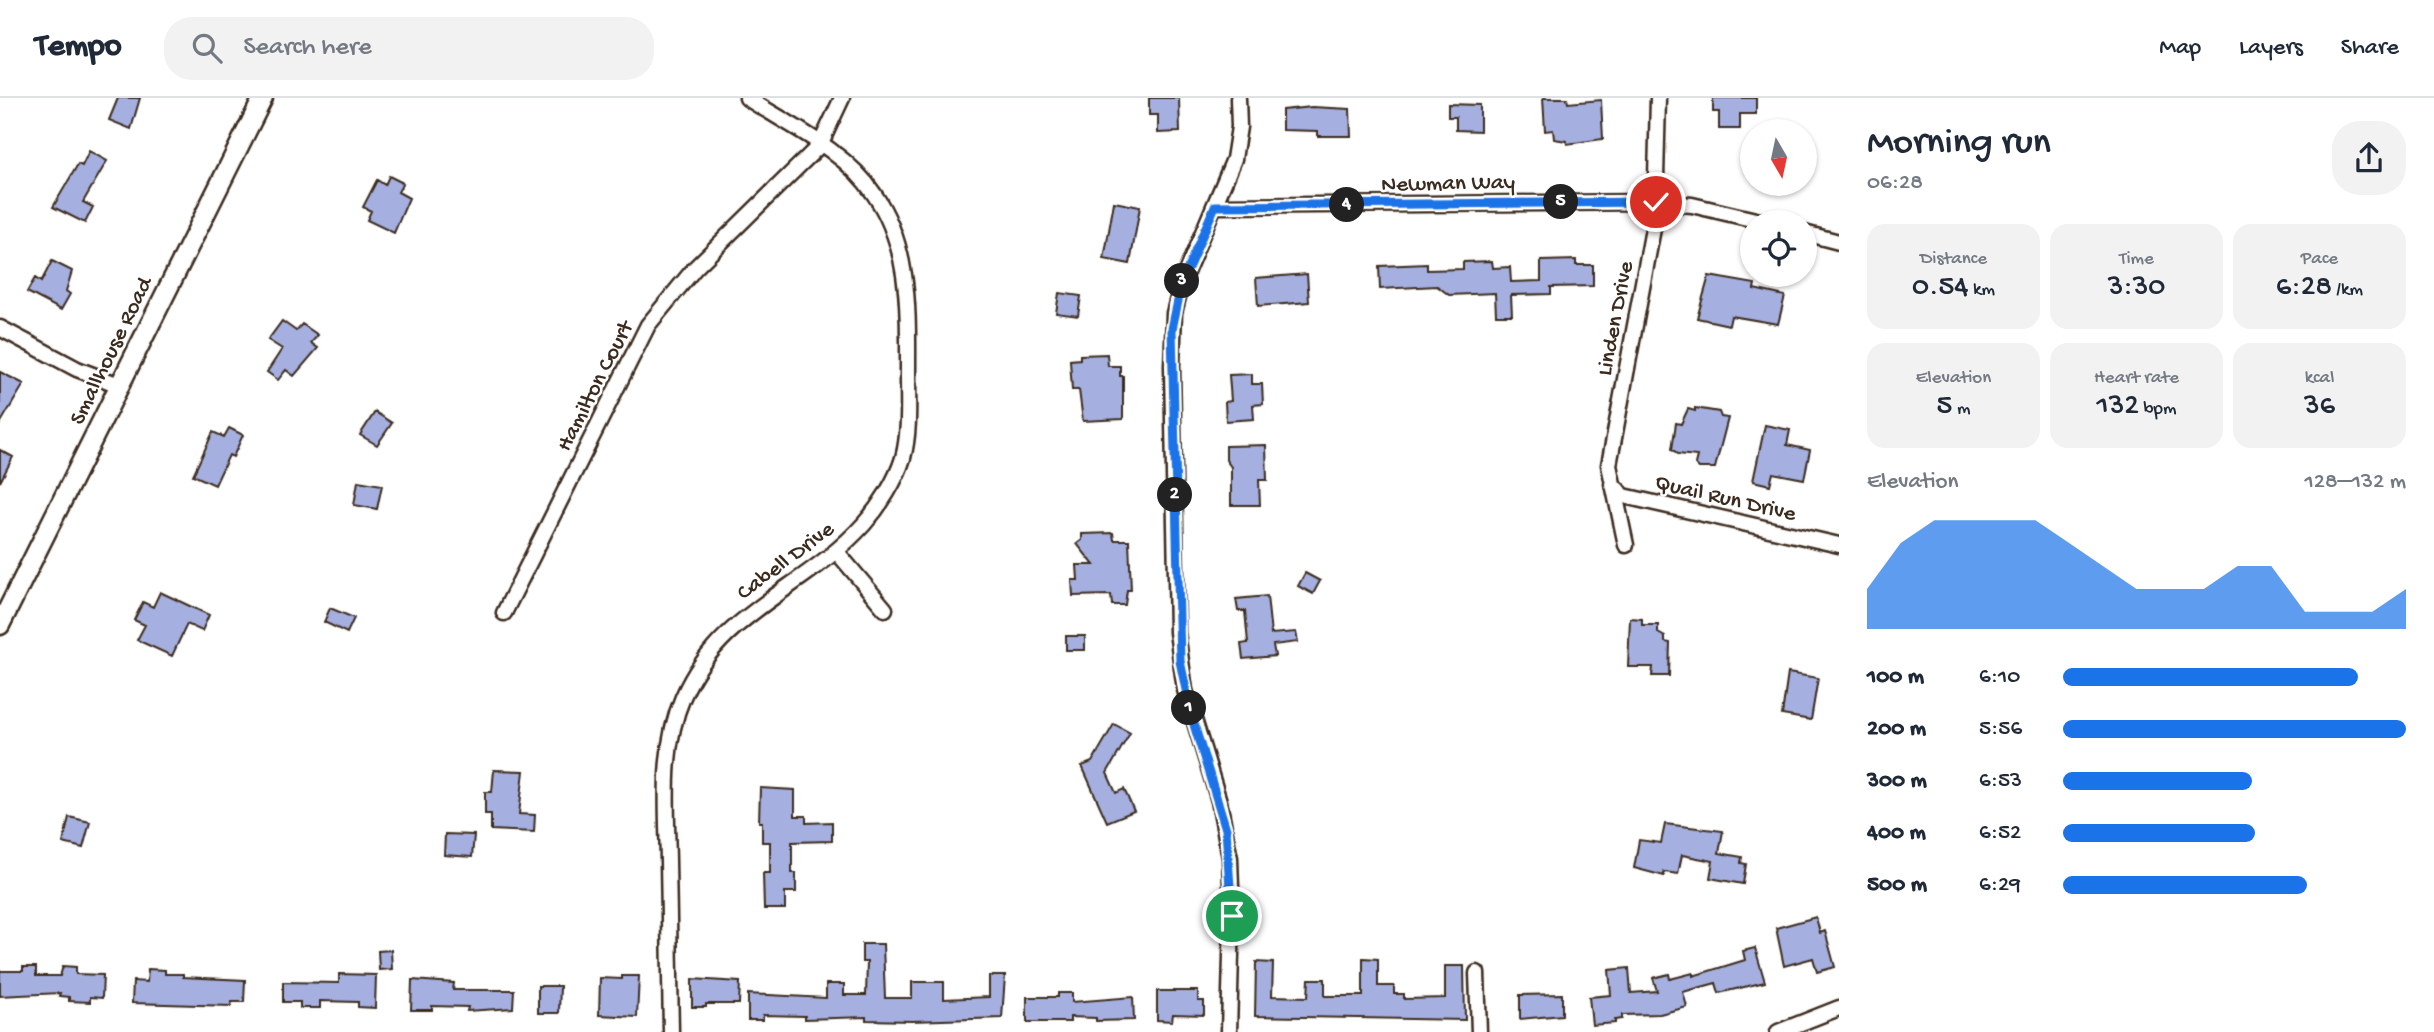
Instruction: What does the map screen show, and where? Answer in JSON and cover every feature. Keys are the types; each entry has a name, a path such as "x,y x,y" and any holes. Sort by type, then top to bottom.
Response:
{"street":[{"name":"Smallhouse Road","path":"0,625 5,604 263,98"},
{"name":"Cabell Drive","path":"671,1032 667,779 673,723 694,674 731,628 837,552 866,523 888,489 903,458 907,416 908,298 900,252 888,217 873,191 854,170 747,98"},
{"path":"820,145 842,98"},
{"path":"1229,1032 1232,916 1228,839 1220,801 1185,690 1178,642 1172,329 1177,299 1234,159 1239,127 1238,98"},
{"name":"Linden Drive","path":"1626,545 1610,480 1609,465 1656,202 1658,98"},
{"name":"Hamilton Court","path":"504,613 648,325 695,268 820,145"},
{"name":"Newman Way","path":"1215,206 1656,202 1692,205 1740,216"},
{"path":"1817,236 1839,242"},
{"path":"0,328 77,369 119,385"},
{"name":"Quail Run Drive","path":"1610,480 1624,496 1839,545"},
{"path":"837,552 885,609"},
{"path":"1477,973 1479,1032"},
{"path":"1778,1032 1839,1008"}],"building":[{"path":"118,98 140,98 131,129 109,120"},
{"path":"1149,98 1179,98 1180,132 1158,133 1158,115 1149,115"},
{"path":"1543,98 1567,98 1568,103 1601,100 1603,139 1567,144 1566,141 1554,139 1553,130 1545,131"},
{"path":"1713,98 1756,98 1756,114 1740,114 1740,129 1719,129 1719,112 1713,112"},
{"path":"1448,104 1480,105 1480,131 1456,130 1456,117 1448,117"},
{"path":"1312,107 1350,109 1351,136 1318,136 1318,131 1282,130 1282,110"},
{"path":"89,151 107,161 83,202 93,207 85,223 53,207 78,164 82,166"},
{"path":"389,176 403,183 398,192 409,198 394,233 367,220 371,211 363,207 377,180 385,185"},
{"path":"1114,202 1140,207 1130,264 1104,259"},
{"path":"1576,260 1576,265 1593,265 1593,286 1551,287 1551,294 1511,295 1512,315 1496,315 1495,293 1449,295 1437,286 1380,289 1379,266 1427,264 1427,270 1463,269 1463,262 1492,261 1493,268 1510,267 1511,282 1541,281 1541,261"},
{"path":"52,261 72,271 66,291 70,294 61,310 27,292 35,278 41,282"},
{"path":"1307,274 1309,302 1258,306 1256,278"},
{"path":"1709,276 1740,281 1740,287 1754,287 1785,296 1778,324 1731,316 1729,325 1697,318"},
{"path":"1059,293 1081,296 1078,316 1056,313"},
{"path":"282,321 296,331 302,324 318,335 311,343 318,348 294,376 286,370 278,380 267,372 282,349 268,340"},
{"path":"1107,354 1108,366 1120,366 1120,376 1123,376 1123,419 1083,421 1079,390 1072,390 1070,360 1080,359 1080,355"},
{"path":"0,372 24,384 0,424"},
{"path":"1252,374 1252,384 1262,384 1263,404 1253,405 1254,419 1226,421 1225,402 1231,401 1229,375"},
{"path":"1695,408 1719,412 1721,417 1728,418 1715,468 1699,468 1695,464 1697,456 1678,454 1672,449 1676,423 1681,424 1688,409 1695,411"},
{"path":"375,412 392,423 377,445 360,435"},
{"path":"1765,425 1790,430 1787,445 1810,450 1804,479 1773,473 1770,485 1753,481"},
{"path":"229,428 243,435 233,457 229,455 215,485 193,475 213,432 224,437"},
{"path":"1266,445 1267,480 1259,480 1260,505 1231,505 1231,467 1226,460 1226,446"},
{"path":"0,450 13,457 0,482"},
{"path":"358,481 382,485 377,509 354,505"},
{"path":"1113,533 1114,540 1129,540 1131,590 1127,590 1125,605 1112,605 1111,595 1073,596 1072,580 1078,580 1077,565 1094,565 1077,544 1082,540 1082,534"},
{"path":"1305,573 1320,581 1313,594 1298,586"},
{"path":"160,592 209,615 202,631 187,624 172,656 137,640 145,625 134,620 143,602 153,607"},
{"path":"1267,596 1271,634 1296,632 1298,642 1273,645 1275,656 1243,659 1241,644 1248,643 1245,611 1238,611 1236,599"},
{"path":"330,608 354,618 347,633 324,622"},
{"path":"1630,618 1642,619 1642,625 1658,625 1658,633 1665,637 1665,642 1670,643 1669,676 1652,676 1653,667 1628,667"},
{"path":"1066,636 1085,636 1085,650 1066,650"},
{"path":"1788,673 1818,678 1811,720 1782,715"},
{"path":"1114,724 1130,733 1107,773 1116,793 1124,789 1134,811 1107,822 1082,766 1092,762"},
{"path":"494,770 524,771 519,814 535,815 534,832 491,830 491,814 485,814 485,792 492,792"},
{"path":"760,788 795,790 795,816 806,816 806,823 832,822 832,841 792,842 792,873 796,873 796,892 785,892 785,909 764,909 763,873 770,873 770,842 762,842 762,822 759,822"},
{"path":"69,817 90,822 83,848 63,843"},
{"path":"1665,824 1723,831 1719,853 1742,857 1741,863 1746,864 1743,884 1710,878 1713,861 1682,855 1678,874 1664,872 1664,876 1634,868 1639,840 1661,843"},
{"path":"445,834 474,835 472,857 444,855"},
{"path":"1816,917 1820,933 1825,931 1835,967 1817,972 1813,958 1784,966 1776,928"},
{"path":"862,944 883,944 885,998 912,998 912,982 944,982 944,999 989,997 989,976 1005,976 1002,1018 912,1021 866,1020 866,1017 805,1019 805,1016 763,1015 763,1020 748,1020 748,994 826,998 826,984 844,984 844,995 866,995 867,962 862,962"},
{"path":"1755,948 1765,982 1719,993 1716,983 1683,992 1687,1007 1660,1014 1622,1015 1622,1019 1615,1020 1615,1023 1592,1025 1589,997 1611,995 1609,970 1629,968 1631,993 1657,991 1653,978 1669,974 1670,979 1693,973 1693,976 1745,960 1743,951"},
{"path":"391,950 392,969 379,970 378,951"},
{"path":"1363,958 1378,959 1378,986 1394,986 1394,994 1404,994 1404,999 1445,998 1445,966 1464,966 1465,1020 1255,1016 1256,962 1273,963 1272,996 1308,997 1309,979 1325,979 1325,996 1363,996"},
{"path":"63,966 76,967 76,974 103,975 102,998 90,997 90,1002 69,1001 69,997 59,996 60,993 0,996 0,971 23,971 23,967 36,967 36,976 60,976"},
{"path":"148,969 165,970 165,974 183,974 183,977 245,980 244,1002 232,1002 231,1006 132,1003 133,981 147,982"},
{"path":"339,974 376,975 375,1008 358,1007 358,1002 320,1001 320,1008 300,1008 300,1002 283,1002 283,982 339,983"},
{"path":"622,976 639,976 637,1017 599,1015 600,978 622,979"},
{"path":"692,979 740,982 739,1004 706,1004 706,1007 692,1007"},
{"path":"412,980 454,983 453,990 514,990 513,1008 467,1011 468,1007 432,1006 432,1010 411,1010"},
{"path":"538,986 560,986 559,1013 538,1013"},
{"path":"1157,991 1198,991 1198,1001 1204,1001 1204,1015 1173,1014 1172,1021 1157,1020"},
{"path":"1058,993 1072,993 1072,1002 1133,997 1134,1020 1096,1021 1096,1018 1070,1017 1070,1022 1027,1022 1027,997 1058,997"},
{"path":"1562,994 1562,1015 1520,1019 1520,995"}],"route":[{"path":"1232,916 1226,829 1220,801 1185,690 1178,632 1172,329 1182,282 1215,206 1656,202"}]}
